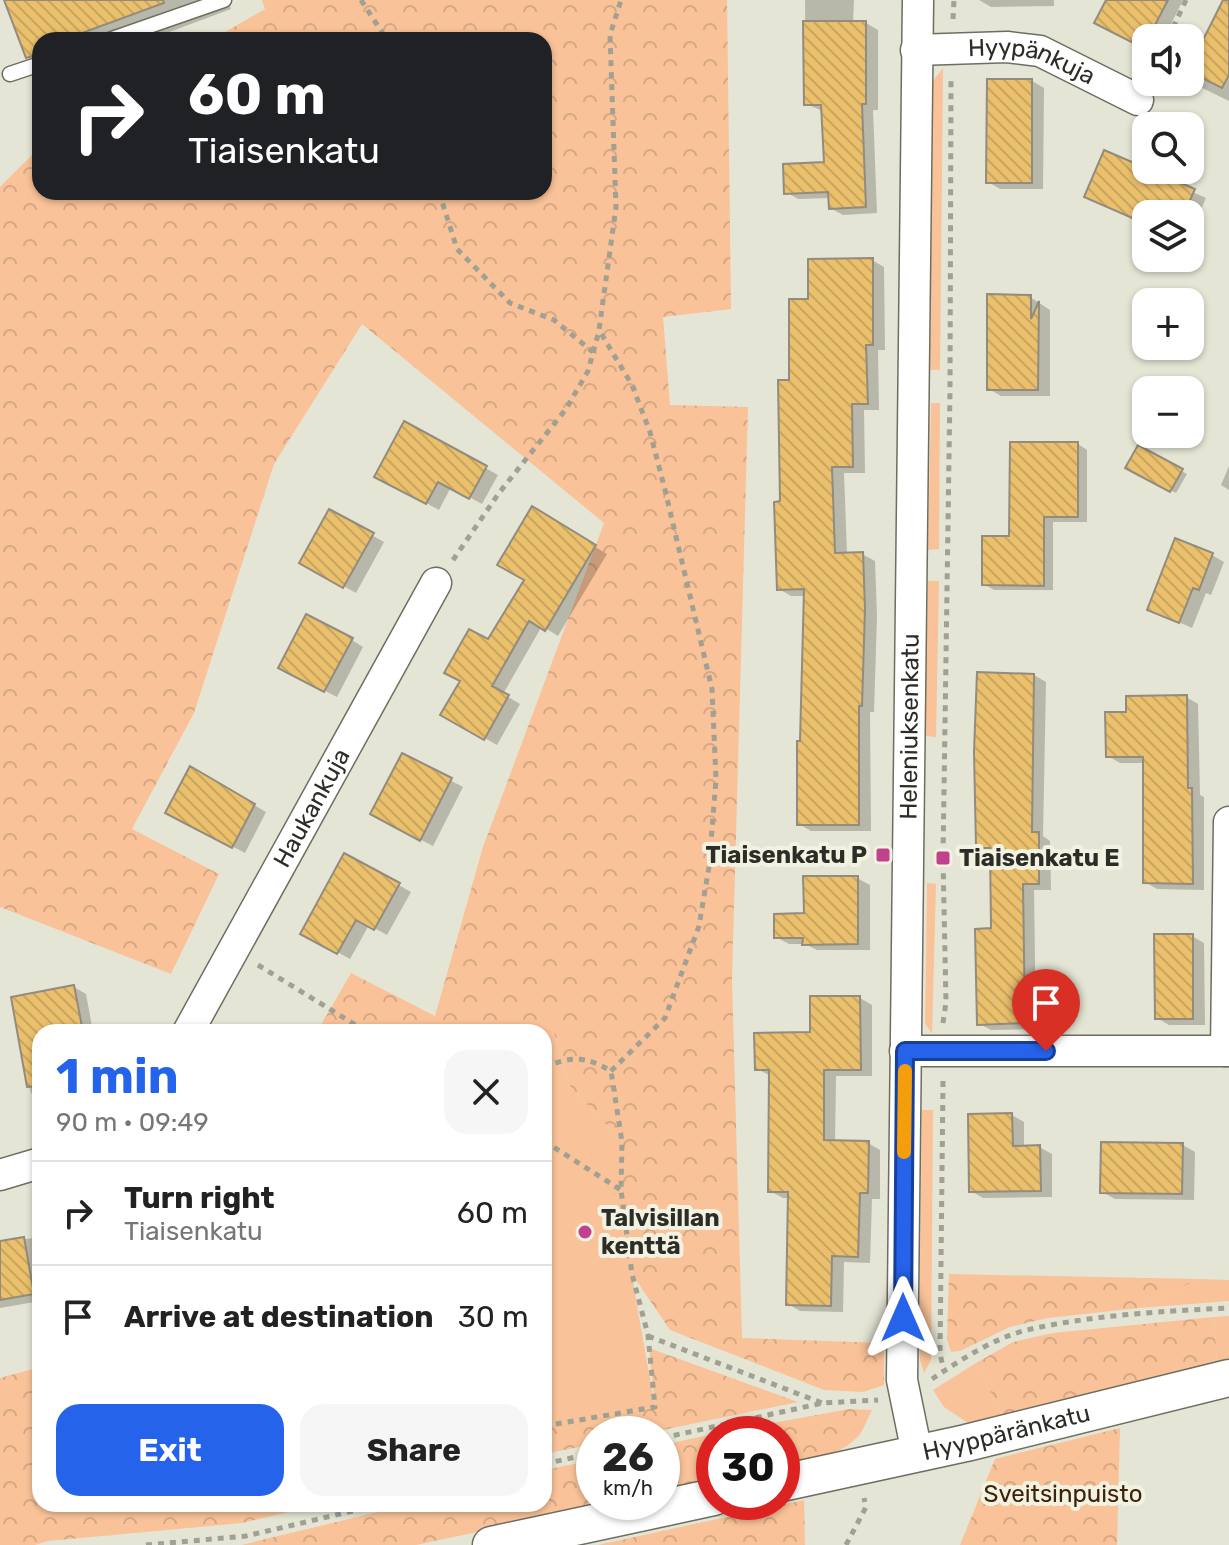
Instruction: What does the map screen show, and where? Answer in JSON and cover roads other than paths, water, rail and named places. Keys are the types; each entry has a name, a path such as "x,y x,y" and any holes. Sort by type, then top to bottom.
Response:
{"street":[{"name":"Heleniuksenkatu","path":"917,1453 904,1392 905,1051 918,0"},
{"name":"Hyypänkuja","path":"916,50 1007,47 1040,51 1138,100"},
{"name":"Haukankuja","path":"192,1024 436,583"},
{"path":"905,1051 1228,1051 1229,822"},
{"path":"0,1175 32,1165"},
{"name":"Hyyppäränkatu","path":"800,1479 1229,1378"},
{"path":"491,1545 696,1501"}],"lane":[{"path":"132,32 224,0"},
{"path":"10,74 32,67"}],"place":[{"name":"Tiaisenkatu P","path":"883,855"},
{"name":"Tiaisenkatu E","path":"943,858"},
{"name":"Talvisillan kenttä","path":"585,1232"}],"park label":[{"name":"Sveitsinpuisto","path":"1063,1494"}]}
